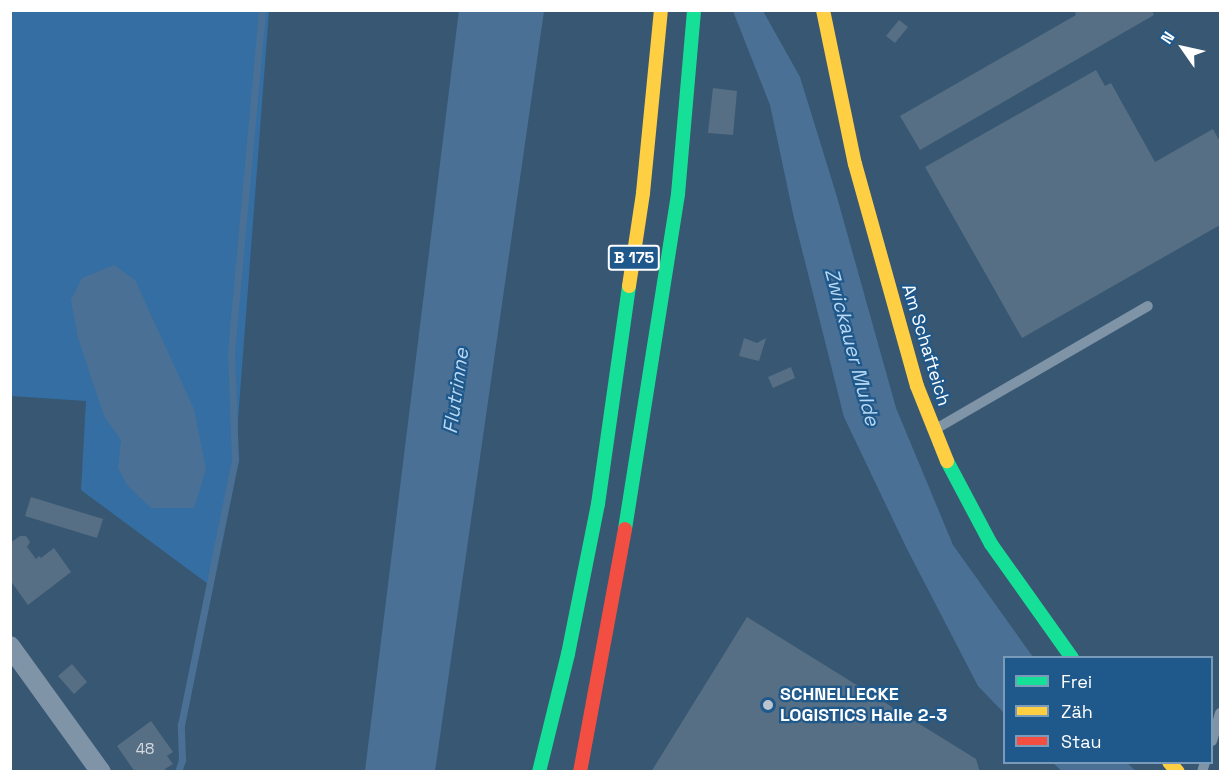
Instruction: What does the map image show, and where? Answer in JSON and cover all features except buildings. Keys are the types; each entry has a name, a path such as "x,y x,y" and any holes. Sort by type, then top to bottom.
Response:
{"main road":[{"name":"B 175","path":"539,771 568,654 598,504 641,205 661,10"},
{"name":"B 175","path":"580,771 629,506 674,218 694,10"},
{"name":"Am Schafteich","path":"823,10 855,164 917,386 945,458 991,544 1071,656"}],"street":[{"path":"10,646 101,771"}],"lane":[{"path":"934,430 1148,306"},
{"path":"1213,738 1221,713"}],"shaded area":[{"path":"10,11 269,11 235,460 208,584 81,490 86,401 11,396"}],"water":[{"name":"Flutrinne","path":"459,10 544,11 435,771 365,771"},
{"name":"Zwickauer Mulde","path":"733,11 763,11 800,77 837,197 896,408 953,545 1032,656 1003,656 1003,712 978,686 907,549 844,417 794,218 770,105"},
{"path":"114,265 135,280 194,409 206,469 194,508 151,508 127,485 118,468 121,440 104,416 78,338 71,300 82,278"},
{"path":"1054,764 1128,764 1136,771 1062,771"}],"waterway":[{"path":"178,772 182,760 181,725 235,460 231,352 262,10"}],"traffic: fast":[{"path":"625,529 678,194 694,10"},
{"path":"539,772 568,654 598,504 629,286"},
{"path":"947,461 991,544 1071,656"}],"traffic: slow":[{"path":"629,286 643,193 661,10"},
{"path":"823,10 855,164 917,386 947,461"},
{"path":"1171,764 1178,772"}],"traffic: jam":[{"path":"580,772 625,529"}],"place":[{"name":"SCHNELLECKE LOGISTICS Halle 2-3","path":"768,705"}]}
